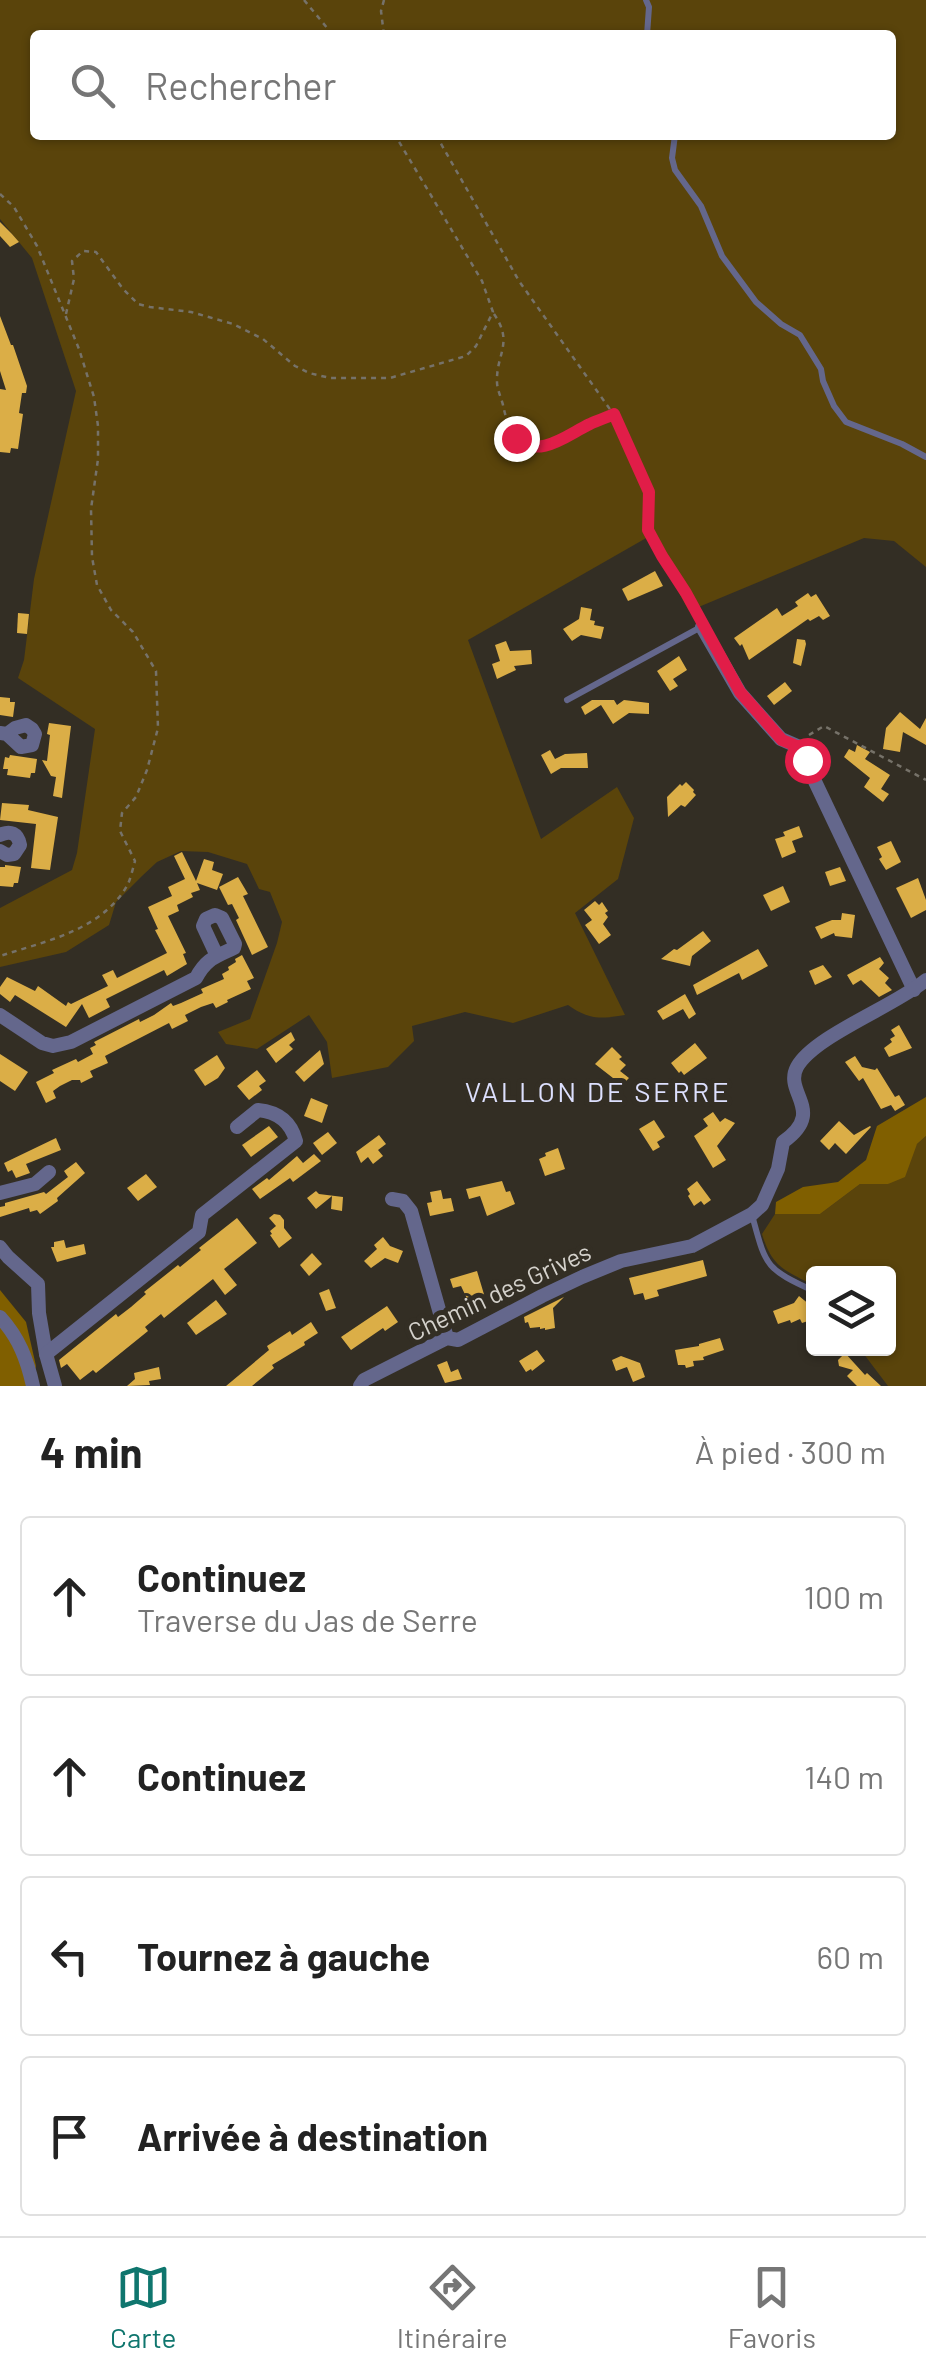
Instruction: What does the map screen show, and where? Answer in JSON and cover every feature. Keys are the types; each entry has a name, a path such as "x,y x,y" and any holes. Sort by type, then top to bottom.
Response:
{"street":[{"path":"702,627 740,692 782,740 804,749 810,771 920,985 822,1042 795,1069 803,1117 795,1134 783,1142 778,1168 762,1205 752,1214"},
{"path":"0,835 14,834 20,844 14,854 0,851"},
{"path":"0,1015 42,1043 53,1046 70,1042 196,978 204,962 217,956"},
{"path":"46,1354 199,1232 202,1215 296,1141 281,1117 267,1111 258,1110 237,1127"},
{"path":"0,1193 36,1184 48,1172"},
{"path":"392,1200 404,1201 411,1211 447,1338"},
{"name":"Chemin des Grives","path":"360,1386 364,1380 447,1338 458,1340 621,1261 692,1246 752,1214"},
{"path":"0,1247 38,1284 39,1313 55,1386"},
{"path":"0,1317 24,1353 33,1386"}],"lane":[{"path":"646,0 647,30"},
{"path":"674,140 674,170 701,206 722,256 756,302 800,335 821,369 822,381 834,406 846,422 926,457"},
{"path":"567,700 702,627"},
{"path":"752,1214 762,1252 772,1270 806,1287"}],"path":[{"path":"304,0 329,30"},
{"path":"383,30 384,0"},
{"path":"398,140 482,281 502,326 505,344 497,381 505,419 522,444 536,447 558,442 614,414"},
{"path":"439,140 519,281 614,414 649,492 648,530 702,627"},
{"path":"0,194 14,207 36,246 94,397 98,459 91,509 97,586 111,610 133,632 156,671 158,728 136,797 122,812 120,831 136,861 128,884 104,914 69,933 0,956"},
{"path":"65,316 74,279 72,260 83,251 96,252 138,304 203,314 234,324 263,339 309,373 330,378 390,378 466,356 476,346 493,312"},
{"path":"796,744 824,726 926,780"}],"shaded area":[{"path":"0,0 926,0 926,567 894,541 864,538 689,611 648,537 468,640 541,839 617,787 634,818 618,879 575,913 625,1015 595,1017 568,1005 513,1023 465,1012 412,1026 414,1041 388,1067 332,1078 327,1042 309,1015 257,1049 226,1044 218,1032 250,1019 282,922 270,892 259,889 247,864 208,852 181,851 157,862 116,902 109,925 66,952 0,967 0,908 72,870 95,729 18,678 24,660 34,579 76,391 32,258 0,219"},
{"path":"926,1097 926,1136 917,1144 905,1177 888,1184 860,1184 820,1214 775,1214 776,1202 803,1187 838,1182 866,1160 877,1126"},
{"path":"926,1136 926,1386 888,1386 865,1356 896,1356 896,1266 806,1266 806,1281 780,1266 762,1234 775,1214 820,1214 860,1184 888,1184"},
{"path":"0,1290 26,1322 36,1366 31,1386 0,1386"}],"building":[{"path":"0,222 19,242 10,247 0,236"},
{"path":"0,316 27,386 19,413 23,414 18,449 11,448 10,453 0,452 0,389 6,390 0,371"},
{"path":"655,571 663,586 628,601 622,589"},
{"path":"808,593 811,597 816,594 830,616 823,620 819,616 808,619 749,660 742,644 734,638 777,608 782,616 798,606 795,602"},
{"path":"581,607 592,609 590,620 604,627 601,639 581,635 572,641 563,629 579,619"},
{"path":"18,613 29,614 27,634 17,633"},
{"path":"797,639 805,640 806,644 801,666 793,663"},
{"path":"506,641 510,651 531,650 532,664 514,666 516,670 497,679 492,664 500,661 495,645"},
{"path":"679,656 687,670 673,679 678,686 670,691 657,671"},
{"path":"785,682 792,691 774,705 767,696"},
{"path":"0,697 15,702 13,717 0,715"},
{"path":"592,700 614,700 617,705 624,700 649,703 649,714 629,713 613,724 601,705 585,715 581,707"},
{"path":"900,712 920,729 926,718 926,745 903,732 900,752 883,749 886,728"},
{"path":"49,723 71,726 62,798 53,796 56,777 51,776 42,760 47,761"},
{"path":"857,745 870,752 865,759 890,775 881,789 889,794 883,802 864,787 870,778 844,757 849,749 855,752"},
{"path":"550,750 555,759 565,754 587,753 588,768 561,768 551,774 541,755"},
{"path":"5,757 37,759 35,773 30,778 7,775 8,769 3,769"},
{"path":"686,782 696,795 668,817 667,797"},
{"path":"2,803 29,805 28,810 58,817 50,870 31,868 36,824 0,820"},
{"path":"799,826 803,837 792,841 796,852 782,858 775,839"},
{"path":"891,841 901,862 886,870 877,847"},
{"path":"182,852 196,881 204,859 214,862 212,870 223,874 217,890 197,883 200,890 191,893 193,897 177,905 179,911 168,916 186,953 183,954 187,964 167,976 164,970 106,999 110,1007 89,1018 82,1004 66,1027 15,995 10,1002 0,994 7,977 35,991 38,986 66,1006 108,986 102,975 113,970 117,978 167,953 148,907 172,896 168,887 185,879 174,856"},
{"path":"0,867 21,867 18,883 13,887 0,886"},
{"path":"840,867 846,881 830,886 825,872"},
{"path":"238,877 268,947 252,955 236,920 239,918 219,887"},
{"path":"918,878 926,910 911,918 896,888"},
{"path":"783,886 790,902 771,911 763,895"},
{"path":"595,901 599,905 602,902 608,911 603,924 611,935 599,944 585,925 592,920 584,910"},
{"path":"842,913 855,915 852,938 834,933 821,939 815,927 841,920"},
{"path":"703,931 711,941 692,956 690,966 661,959 677,950"},
{"path":"758,949 768,966 742,980 739,973 697,995 693,985"},
{"path":"242,955 254,978 247,981 251,989 216,1008 213,1003 201,1007 185,1015 188,1021 172,1029 169,1023 105,1056 108,1063 90,1071 93,1077 60,1086 53,1091 56,1098 46,1103 36,1082 54,1073 52,1070 93,1054 90,1048 96,1045 94,1042 154,1015 171,1003 173,1006 203,993 201,989 224,979 222,974"},
{"path":"880,957 884,963 879,969 889,978 885,983 892,990 879,997 861,980 853,985 847,975"},
{"path":"823,965 832,977 815,985 809,971"},
{"path":"685,994 696,1014 689,1019 683,1009 663,1020 657,1011"},
{"path":"899,1025 912,1048 889,1057 884,1048 895,1036 891,1030"},
{"path":"291,1032 295,1040 289,1045 293,1049 276,1063 266,1049"},
{"path":"695,1043 707,1058 684,1075 679,1073 671,1063"},
{"path":"612,1047 626,1065 620,1071 629,1078 622,1085 595,1064"},
{"path":"320,1050 324,1064 304,1082 295,1072"},
{"path":"0,1054 28,1072 15,1091 0,1081"},
{"path":"217,1055 225,1068 205,1086 194,1070"},
{"path":"855,1056 862,1067 877,1068 895,1097 899,1095 905,1105 895,1111 891,1105 881,1109 863,1078 859,1081 845,1062"},
{"path":"257,1070 266,1081 259,1086 262,1090 249,1100 237,1086"},
{"path":"311,1098 328,1105 322,1123 304,1116"},
{"path":"713,1112 720,1122 725,1118 735,1123 717,1146 726,1160 713,1168 694,1136 708,1126 703,1119"},
{"path":"654,1120 665,1137 653,1151 639,1129"},
{"path":"839,1121 854,1135 871,1127 846,1154 835,1143 829,1150 820,1141"},
{"path":"269,1126 278,1137 251,1157 242,1145"},
{"path":"328,1132 337,1143 322,1155 313,1143"},
{"path":"379,1135 386,1144 378,1150 383,1156 373,1164 368,1157 361,1163 356,1152"},
{"path":"56,1138 61,1150 26,1164 30,1173 16,1178 12,1170 8,1172 4,1163"},
{"path":"558,1148 565,1169 545,1176 539,1159"},
{"path":"314,1154 321,1161 293,1182 290,1178 260,1199 252,1189 297,1156 303,1163"},
{"path":"76,1162 85,1173 58,1201 40,1214 37,1210 30,1212 29,1208 0,1217 0,1207 5,1203 46,1194 68,1177 64,1171"},
{"path":"146,1174 157,1187 138,1201 127,1188"},
{"path":"502,1181 515,1204 487,1216 480,1196 469,1199 466,1189"},
{"path":"697,1181 711,1200 694,1206 687,1189"},
{"path":"441,1190 443,1199 451,1198 454,1211 430,1216 430,1192"},
{"path":"316,1191 343,1197 342,1211 331,1209 332,1196 316,1209 307,1198"},
{"path":"274,1214 284,1220 284,1228 292,1238 279,1248 270,1235 276,1226 269,1218"},
{"path":"237,1218 257,1243 224,1269 237,1285 225,1295 213,1279 164,1318 161,1314 145,1327 148,1331 96,1373 93,1370 80,1380 67,1364 61,1368 59,1360 116,1314 118,1317 131,1307 144,1292"},
{"path":"383,1237 390,1246 403,1251 398,1263 385,1258 371,1268 364,1261"},
{"path":"64,1240 66,1248 84,1244 86,1254 57,1262 51,1247"},
{"path":"312,1253 322,1264 309,1276 300,1265"},
{"path":"703,1260 707,1276 657,1290 659,1296 645,1300 643,1293 634,1295 629,1278"},
{"path":"477,1271 486,1301 470,1305 461,1286 453,1288 450,1279"},
{"path":"329,1289 336,1308 326,1311 319,1293"},
{"path":"799,1296 806,1302 806,1322 800,1319 778,1324 773,1311 794,1303"},
{"path":"564,1297 553,1308 555,1328 530,1328 525,1323 524,1317"},
{"path":"216,1300 227,1314 196,1335 187,1323"},
{"path":"387,1306 398,1322 351,1350 341,1337"},
{"path":"311,1322 318,1333 272,1365 274,1368 252,1386 226,1386 269,1350 267,1346"},
{"path":"720,1338 724,1350 693,1361 694,1366 678,1365 675,1350"},
{"path":"537,1350 545,1361 526,1372 519,1361"},
{"path":"621,1356 640,1363 645,1377 633,1382 627,1367 616,1371 612,1360"},
{"path":"848,1356 881,1386 857,1386 847,1376 853,1370 839,1366 838,1360"},
{"path":"447,1361 451,1372 458,1369 462,1379 445,1383 437,1365"},
{"path":"159,1367 161,1379 149,1381 150,1385 127,1386 135,1379 134,1373"}],"district":[{"name":"VALLON DE SERRE","path":"598,1091"}],"route":[{"path":"516,438 522,444 536,447 558,442 614,414 649,492 648,530 662,556 740,692 782,740 804,749 807,760"}]}
